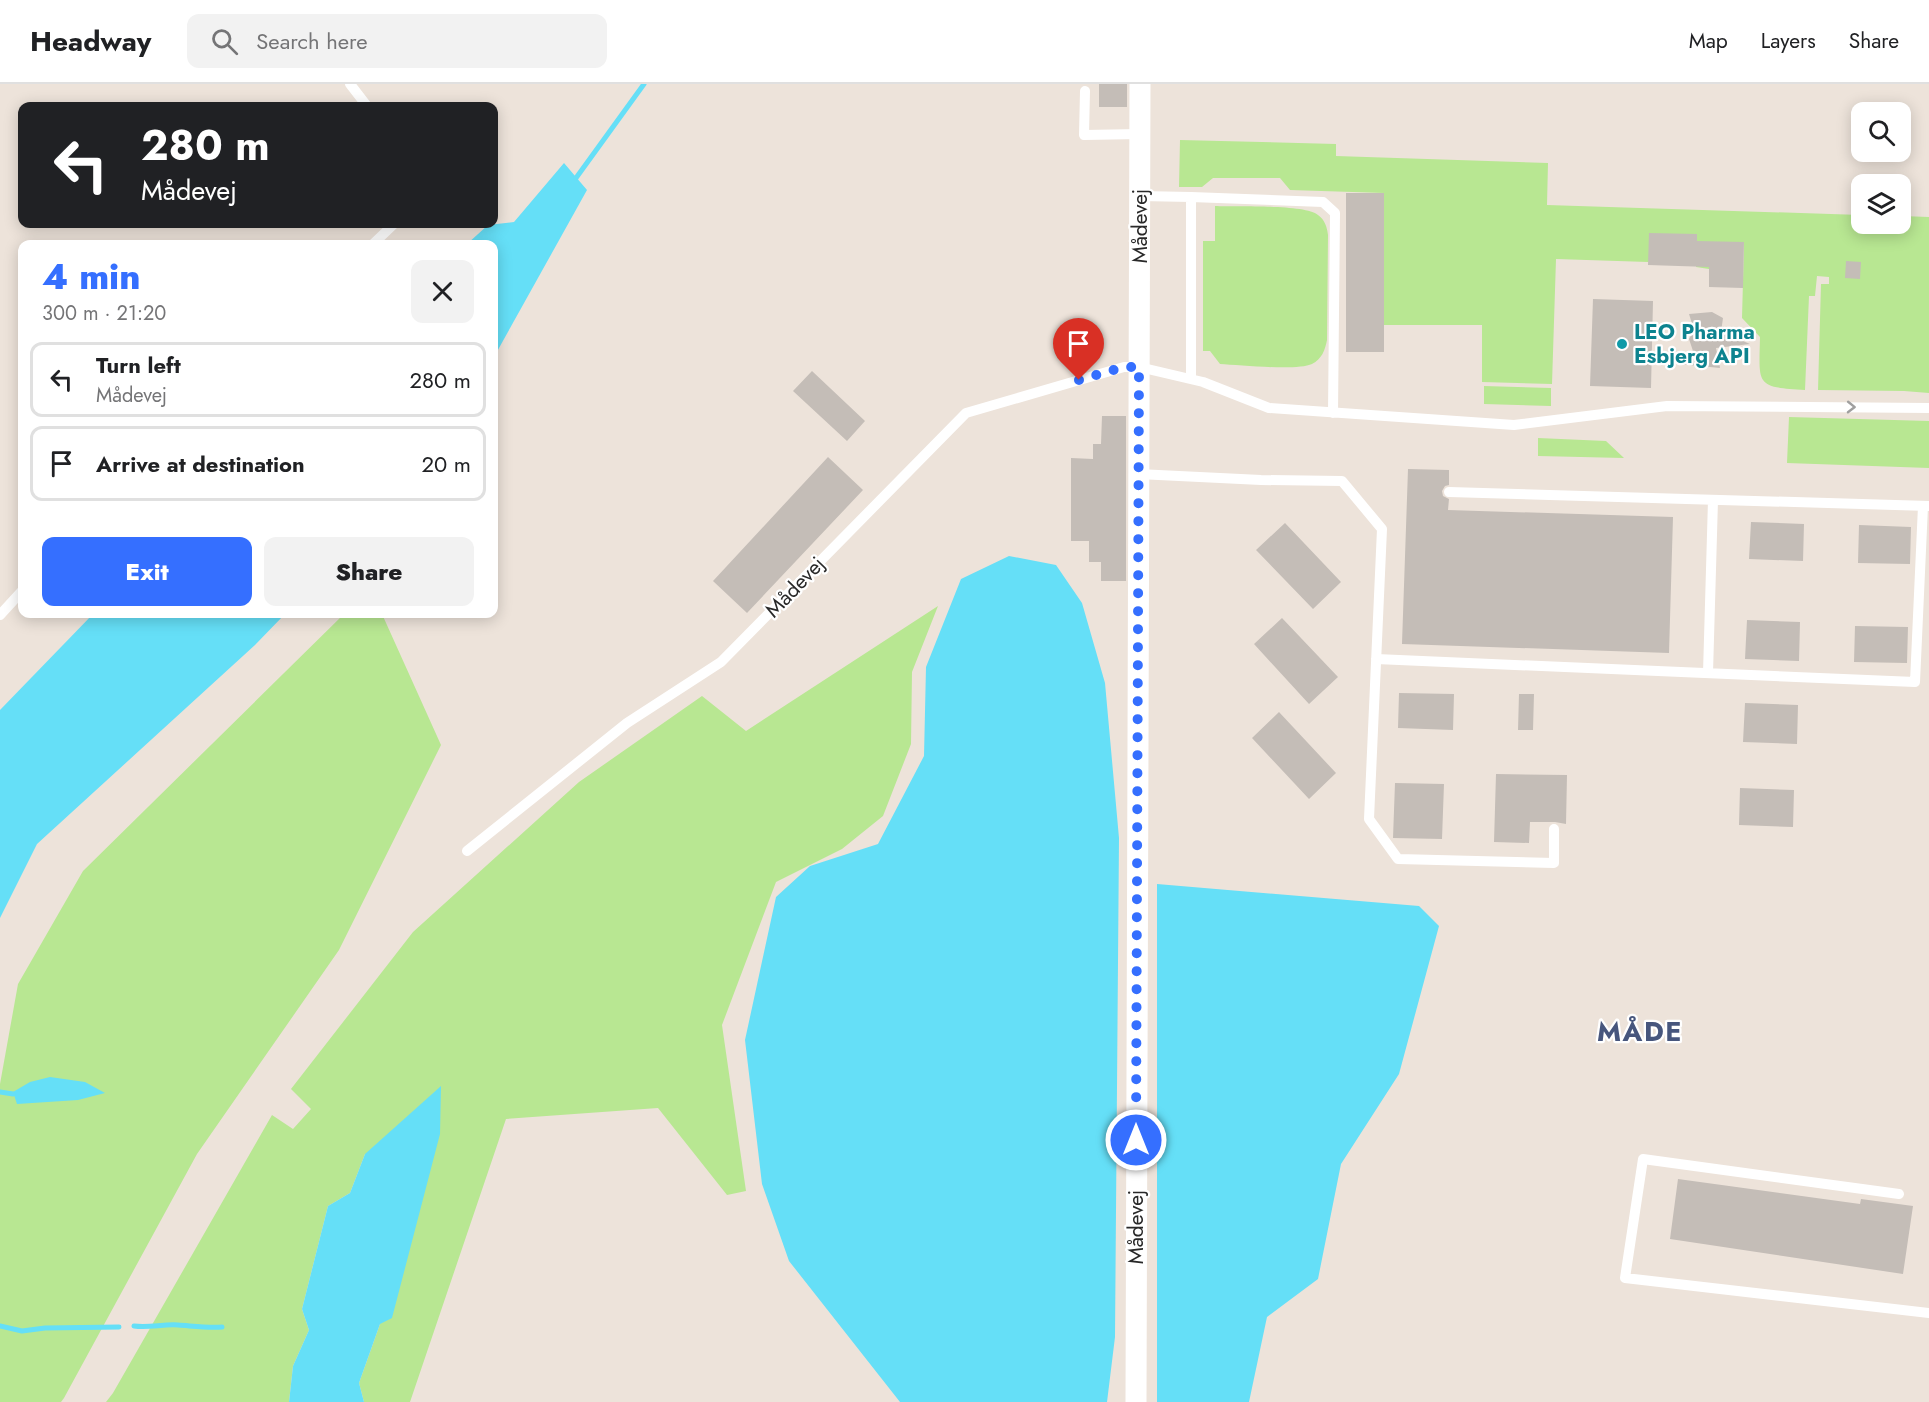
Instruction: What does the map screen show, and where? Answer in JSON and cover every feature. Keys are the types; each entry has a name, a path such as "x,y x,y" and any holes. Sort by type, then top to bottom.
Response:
{"street":[{"name":"Mådevej","path":"1136,1402 1140,84"}],"lane":[{"path":"350,84 364,102"},
{"path":"1084,91 1084,135 1140,134"},
{"path":"1140,195 1323,202 1335,213 1333,413"},
{"path":"1191,197 1191,379"},
{"path":"377,240 390,228"},
{"name":"Mådevej","path":"467,851 627,723 721,662 966,413 1124,367 1139,367"},
{"path":"1139,367 1203,382 1269,408 1514,425 1667,406 1929,408"},
{"path":"1138,474 1342,481 1382,529 1369,819 1398,858 1554,863 1554,829"},
{"path":"1376,659 1915,682 1926,506 1449,492"},
{"path":"1708,673 1713,500"},
{"path":"0,615 18,595"},
{"path":"1899,1194 1643,1159 1625,1278 1929,1313"}],"green space":[{"path":"1180,140 1336,144 1336,156 1548,163 1547,205 1851,215 1851,234 1911,234 1911,216 1929,217 1929,393 1818,390 1821,284 1829,284 1829,277 1817,276 1815,296 1809,296 1805,390 1769,385 1763,380 1761,374 1760,337 1742,318 1744,243 1709,269 1696,267 1697,235 1648,262 1556,259 1552,384 1482,382 1482,325 1384,325 1384,193 1290,190 1280,178 1213,178 1202,187 1179,187"},
{"path":"1215,206 1299,209 1311,211 1324,221 1328,235 1327,340 1322,354 1312,364 1268,367 1220,364 1210,351 1203,351 1203,241 1215,241"},
{"path":"1484,386 1551,388 1551,406 1484,404"},
{"path":"1789,417 1929,421 1929,468 1787,463"},
{"path":"1538,438 1606,441 1624,458 1538,456"},
{"path":"938,606 912,672 911,744 883,816 842,849 776,882 722,1025 746,1191 727,1195 658,1108 506,1119 410,1402 364,1402 359,1383 380,1324 365,1154 350,1193 328,1206 302,1309 309,1330 293,1366 289,1402 106,1402 272,1115 293,1129 311,1109 291,1089 413,932 579,782 702,696 746,731"},
{"path":"340,618 384,618 441,745 339,950 197,1154 64,1398 61,1402 0,1402 0,1084 18,984 83,871"}],"water":[{"path":"564,163 587,190 498,350 498,240 471,240 485,228 498,228 498,224 514,222"},
{"path":"1009,556 1056,565 1082,603 1105,683 1119,838 1115,1337 1107,1402 900,1402 789,1261 762,1184 745,1040 776,897 810,866 878,844 924,756 926,667 961,579"},
{"path":"89,618 281,618 255,645 37,844 0,918 0,710"},
{"path":"1157,884 1419,906 1439,926 1399,1074 1341,1164 1318,1279 1267,1317 1249,1402 1157,1402"},
{"path":"50,1077 85,1082 105,1093 78,1100 17,1104 13,1092 30,1082"},
{"path":"441,1086 440,1134 392,1318 380,1324 359,1383 364,1402 289,1402 293,1366 309,1330 302,1309 328,1206 350,1193 365,1154"}],"building":[{"path":"1099,84 1127,84 1127,107 1099,107"},
{"path":"1346,193 1384,193 1384,352 1346,352"},
{"path":"1649,233 1697,234 1697,241 1744,242 1743,288 1709,287 1709,267 1648,265"},
{"path":"1846,261 1861,262 1860,279 1845,278"},
{"name":"LEO Pharma Esbjerg API","path":"1593,299 1653,301 1651,388 1590,386"},
{"path":"1712,312 1723,318 1721,332 1750,344 1716,348 1720,368 1680,364 1693,351 1689,339 1694,330 1689,314"},
{"path":"812,371 865,421 847,441 793,391"},
{"path":"1102,416 1126,416 1126,581 1101,581 1101,562 1089,562 1089,541 1071,541 1071,458 1093,459 1093,444 1101,444"},
{"path":"828,457 863,490 747,613 713,581"},
{"path":"1408,469 1449,470 1449,485 1445,486 1442,491 1443,496 1449,499 1448,510 1673,517 1669,653 1402,644"},
{"path":"1751,522 1804,524 1803,561 1749,559"},
{"path":"1285,523 1341,582 1313,609 1256,550"},
{"path":"1859,525 1911,527 1910,564 1858,563"},
{"path":"1282,618 1338,677 1309,704 1254,644"},
{"path":"1747,620 1800,622 1799,661 1745,659"},
{"path":"1855,626 1908,627 1907,663 1854,662"},
{"path":"1399,693 1454,694 1453,730 1398,728"},
{"path":"1519,694 1534,694 1533,730 1518,730"},
{"path":"1745,703 1798,705 1797,744 1743,742"},
{"path":"1279,712 1336,773 1309,799 1252,738"},
{"path":"1496,774 1567,775 1566,824 1530,822 1529,843 1494,842"},
{"path":"1395,783 1444,784 1442,839 1393,838"},
{"path":"1740,788 1794,790 1793,827 1739,825"},
{"path":"1678,1179 1860,1204 1861,1199 1913,1206 1903,1274 1670,1239"}],"waterway":[{"path":"576,178 644,84"},
{"path":"0,1092 13,1094"},
{"path":"0,1326 22,1331 45,1328 119,1327"},
{"path":"134,1326 222,1327"}],"place":[{"name":"LEO Pharma Esbjerg API","path":"1622,344"}],"district":[{"name":"MÅDE","path":"1640,1031"}],"route":[{"path":"1079,380 1124,367 1139,367 1136,1140"}]}
